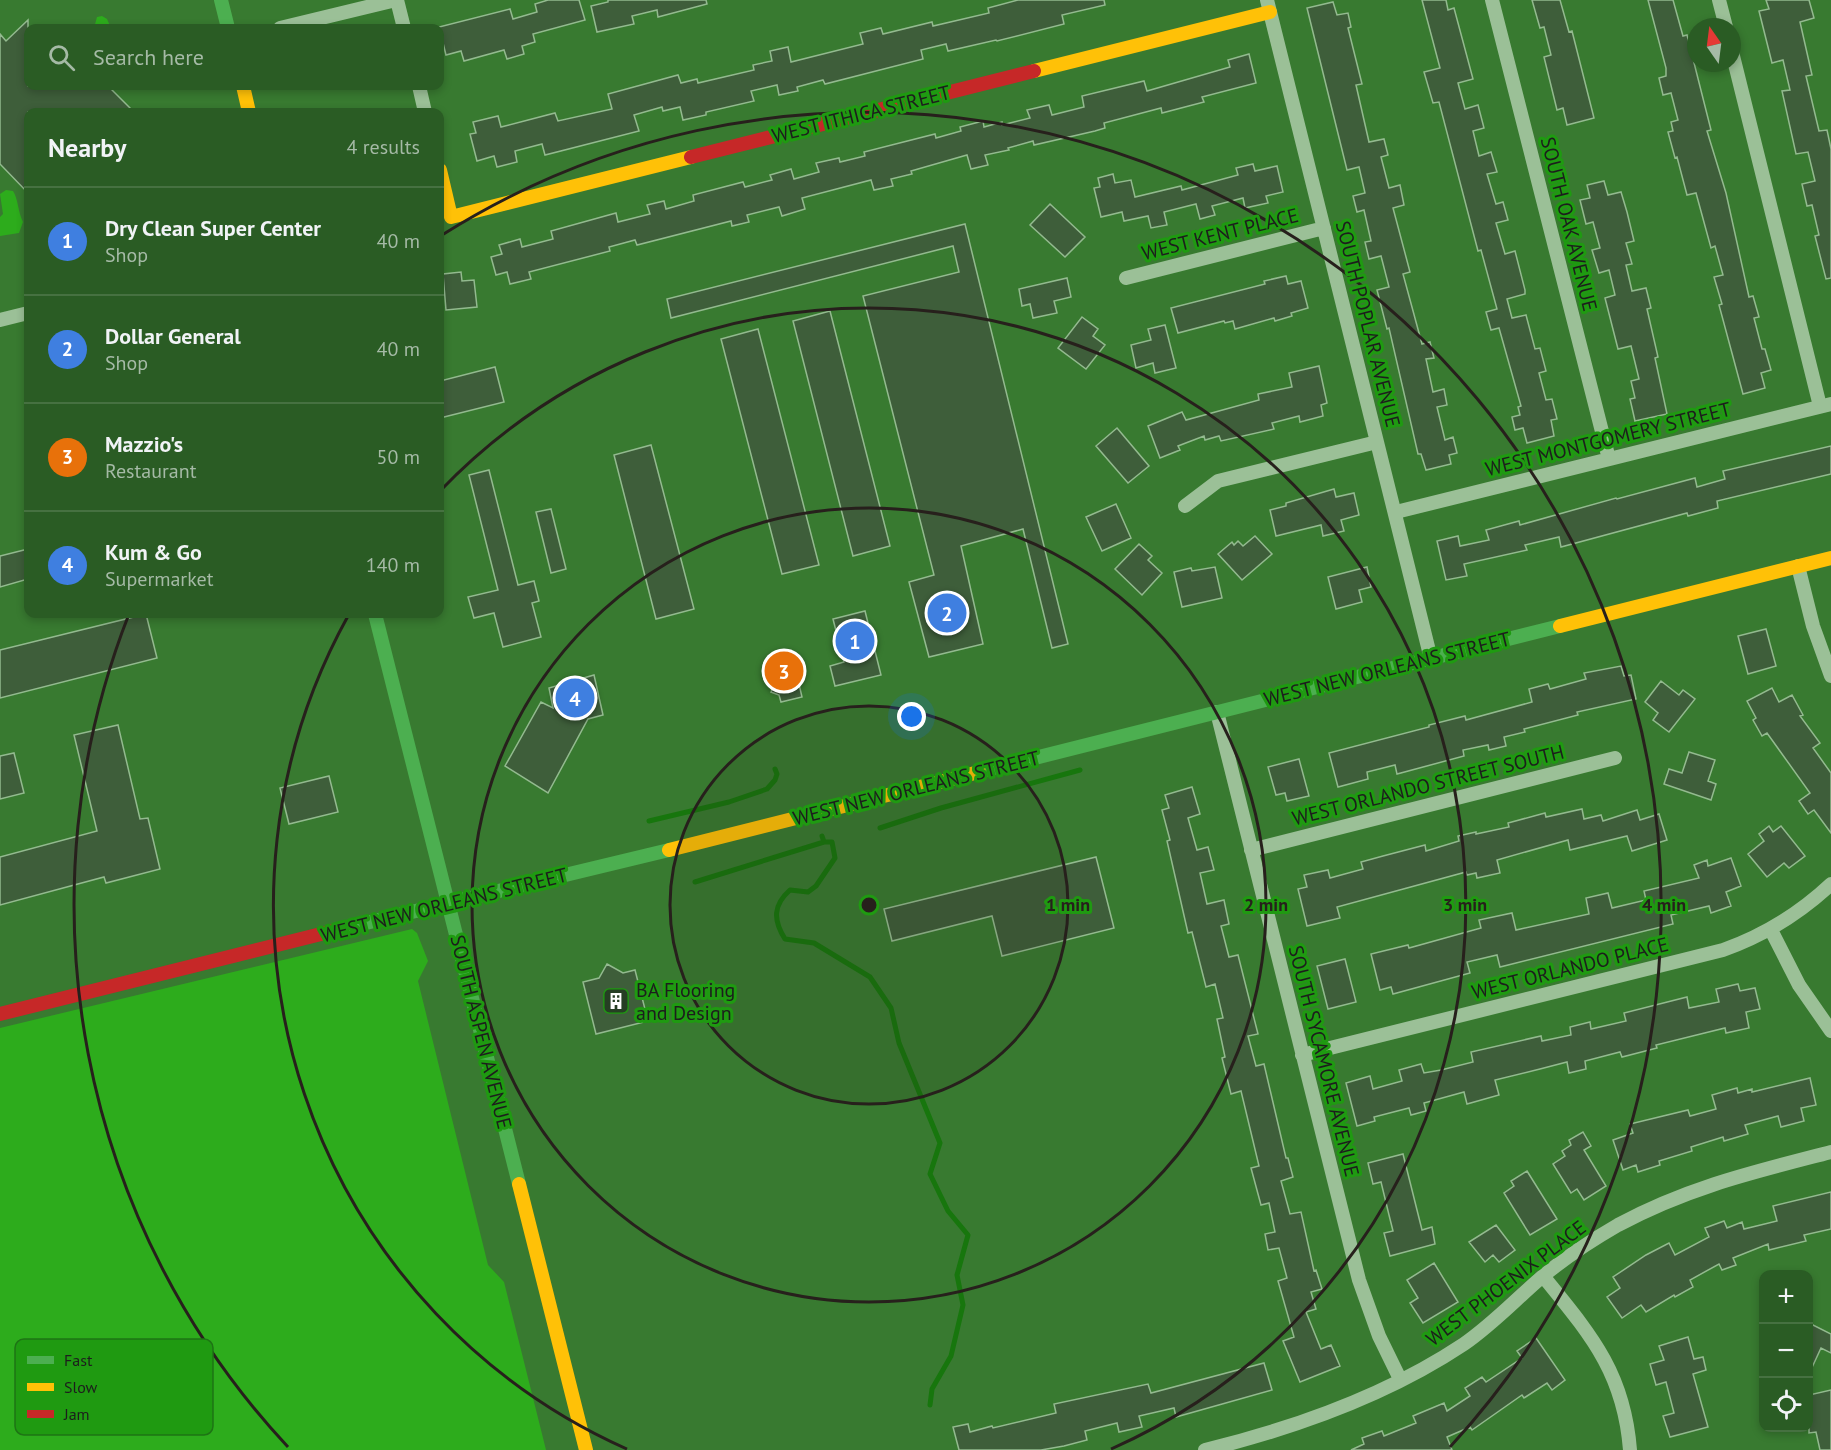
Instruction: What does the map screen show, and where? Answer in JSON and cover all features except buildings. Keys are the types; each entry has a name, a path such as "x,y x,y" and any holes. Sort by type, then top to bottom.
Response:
{"main road":[{"path":"221,0 227,24"},
{"name":"WEST ITHICA STREET","path":"444,187 451,217 1268,6"},
{"path":"244,90 248,108"},
{"name":"WEST NEW ORLEANS STREET","path":"0,1014 448,902 640,857 1831,558"},
{"name":"SOUTH ASPEN AVENUE","path":"376,618 586,1450"}],"street":[{"path":"297,24 396,0 403,24"},
{"name":"SOUTH OAK AVENUE","path":"1492,0 1609,459"},
{"path":"1719,0 1724,18"},
{"name":"SOUTH POPLAR AVENUE","path":"1268,6 1431,658"},
{"path":"1737,72 1826,405"},
{"path":"420,90 424,108"},
{"name":"WEST KENT PLACE","path":"1126,278 1324,228"},
{"path":"0,320 24,314"},
{"name":"WEST MONTGOMERY STREET","path":"1395,512 1826,405"},
{"path":"1185,507 1218,481 1377,442"},
{"path":"1798,566 1813,626 1831,676"},
{"name":"SOUTH SYCAMORE AVENUE","path":"1217,712 1359,1280 1379,1336 1400,1379"},
{"name":"WEST ORLANDO STREET SOUTH","path":"1251,850 1615,758"},
{"name":"WEST ORLANDO PLACE","path":"1302,1055 1723,950 1771,930 1801,910 1831,884"},
{"path":"1771,930 1799,985 1831,1031"},
{"name":"WEST PHOENIX PLACE","path":"1212,1449 1299,1424 1400,1379 1464,1344 1494,1321 1543,1276 1578,1250 1662,1203 1689,1191 1730,1178 1831,1152"},
{"path":"1543,1276 1585,1328 1612,1373 1624,1406 1630,1450"}],"green space":[{"path":"102,16 109,24 95,24 97,17"},
{"path":"6,190 13,191 15,194 23,222 19,233 0,236 0,217 3,214 0,194"},
{"path":"412,929 417,933 428,961 418,981 488,1265 504,1282 546,1450 0,1450 0,1028"}],"waterway":[{"path":"649,821 729,802 767,789 775,780 777,774 775,769"},
{"path":"880,828 941,808 1080,770"},
{"path":"822,836 824,842 832,842 835,858 816,886 808,892 790,890 784,896 778,907 778,925 785,939 814,943 870,977 891,1008 899,1043 940,1143 930,1174 948,1211 968,1235 957,1275 963,1305 951,1356 932,1389 930,1405"},
{"path":"695,882 824,842"}],"traffic: fast":[{"path":"221,0 227,24"},
{"path":"376,618 519,1184"},
{"path":"979,772 1560,626"},
{"path":"337,930 669,850"}],"traffic: slow":[{"path":"1034,71 1270,12"},
{"path":"244,90 248,108"},
{"path":"444,187 451,217 691,157"},
{"path":"1560,626 1831,558"},
{"path":"669,850 979,772"},
{"path":"519,1184 586,1450"}],"traffic: jam":[{"path":"691,157 1034,71"},
{"path":"0,1014 337,930"}],"place":[{"name":"Dollar General","path":"947,613"},
{"name":"Dry Clean Super Center","path":"855,641"},
{"name":"Mazzio's","path":"784,671"},
{"name":"Kum & Go","path":"575,698"},
{"name":"BA Flooring and Design","path":"616,1001"}]}
